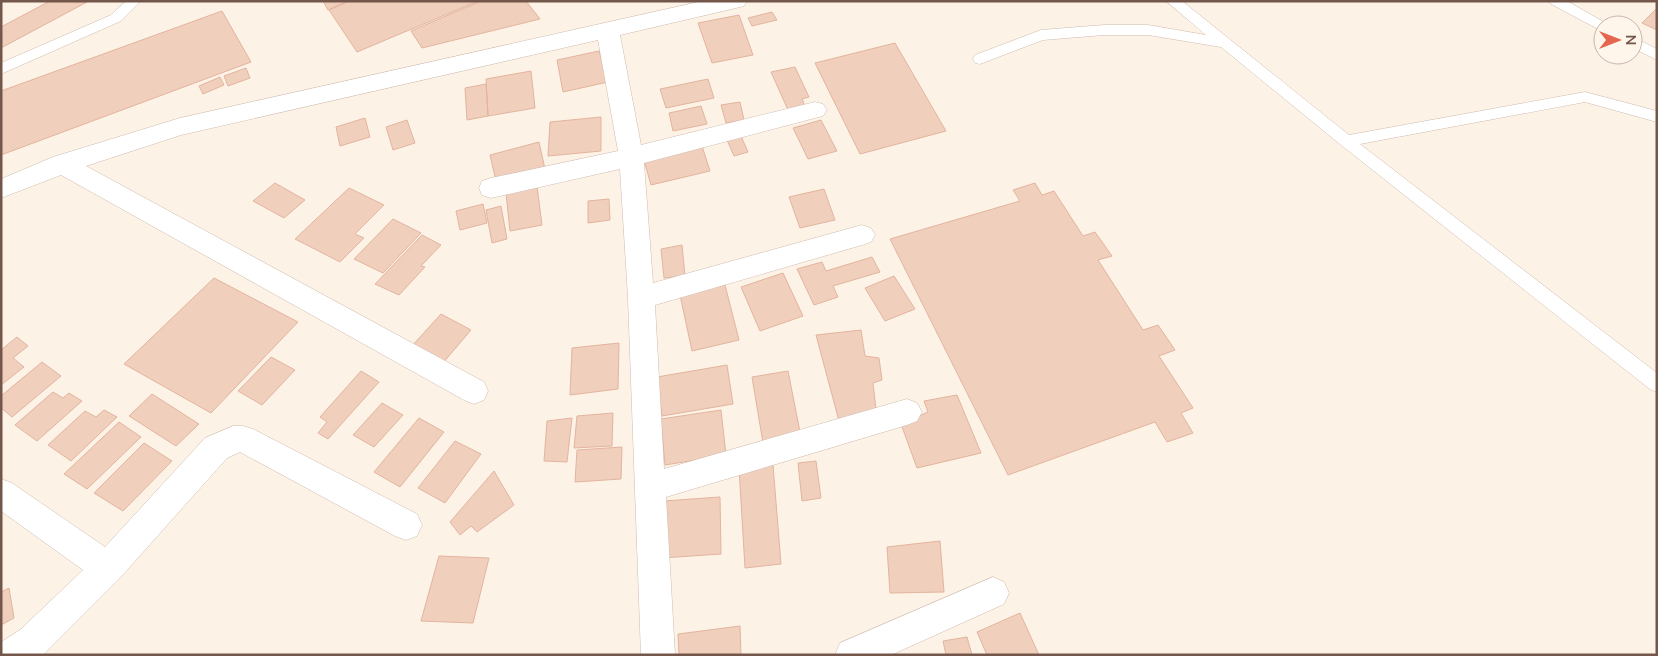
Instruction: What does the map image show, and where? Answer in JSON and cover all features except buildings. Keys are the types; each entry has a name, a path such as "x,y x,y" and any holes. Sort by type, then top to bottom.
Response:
{"street":[{"path":"1,189 62,164 180,126 608,32 736,1"},
{"path":"608,32 630,157 641,298 658,655"},
{"path":"491,188 630,157 815,110"},
{"path":"62,164 474,391"},
{"path":"641,298 862,235"},
{"path":"650,487 907,412"},
{"path":"11,655 32,642 108,568 216,448 233,439 243,439 406,525"},
{"path":"1,493 108,568"},
{"path":"852,655 993,593"}],"lane":[{"path":"1,69 116,18 134,1"},
{"path":"1173,1 1346,141 1657,384"},
{"path":"1556,1 1593,21"},
{"path":"980,59 1041,35 1104,30 1148,30 1224,43"},
{"path":"1643,47 1657,55"},
{"path":"1346,141 1585,98 1657,117"}]}
